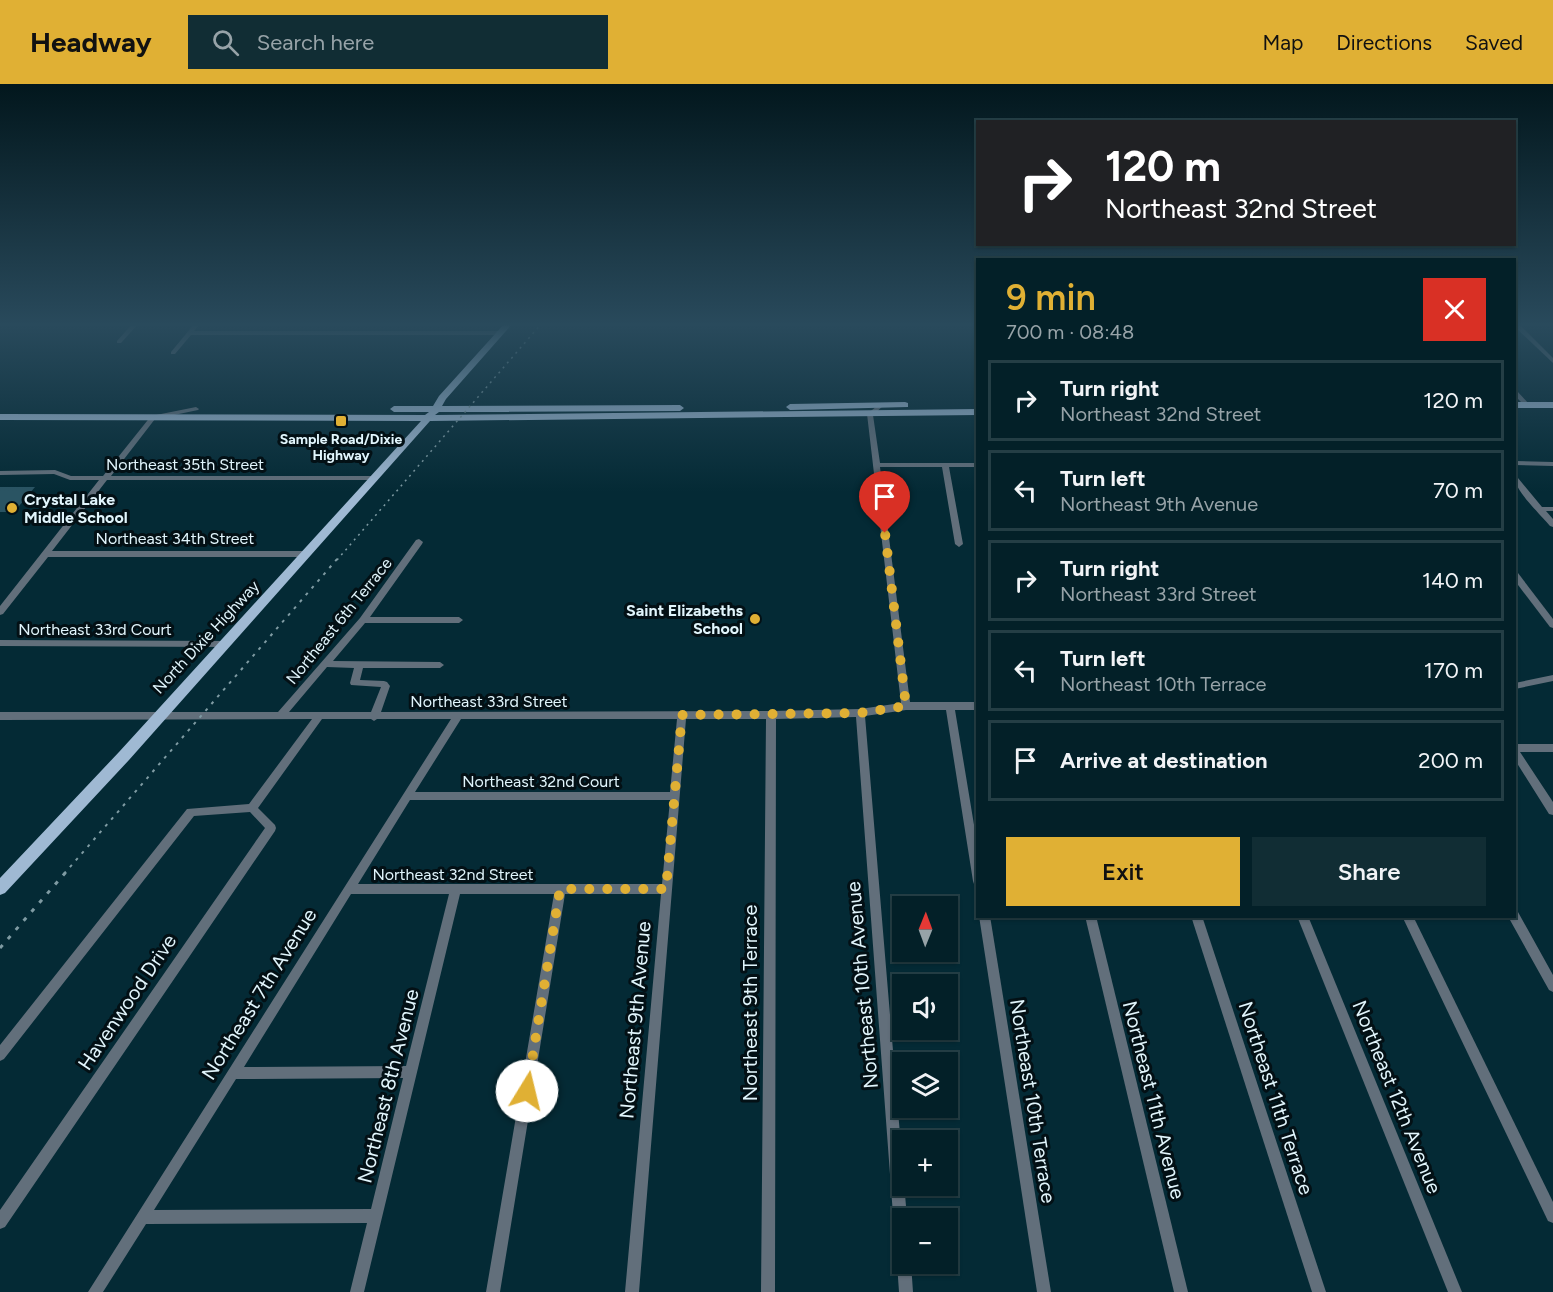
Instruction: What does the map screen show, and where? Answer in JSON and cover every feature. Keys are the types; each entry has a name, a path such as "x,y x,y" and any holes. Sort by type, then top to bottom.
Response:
{"main road":[{"name":"North Dixie Highway","path":"0,888 226,644 436,409 442,398 459,379"},
{"name":"North Dixie Highway","path":"436,409 451,401 470,379"},
{"path":"0,417 102,417 196,409 646,408 976,404"},
{"path":"1516,405 1553,405"},
{"path":"850,414 862,406"},
{"path":"627,416 646,408"},
{"path":"0,409 428,418 976,412"},
{"path":"1516,413 1553,413"}],"street":[{"path":"1516,393 1527,405"},
{"path":"881,405 870,414 906,706"},
{"path":"0,612 156,413"},
{"path":"1516,463 1553,464"},
{"path":"877,465 976,465"},
{"path":"945,465 958,539"},
{"name":"Northeast 35th Street","path":"0,473 55,472 70,478 372,478"},
{"path":"1516,481 1553,524"},
{"path":"1539,509 1553,509"},
{"name":"Northeast 6th Terrace","path":"280,716 363,620 419,542"},
{"name":"Northeast 34th Street","path":"46,554 305,554"},
{"path":"1516,576 1553,625"},
{"path":"363,620 459,620"},
{"name":"Northeast 33rd Court","path":"0,643 226,644"},
{"path":"325,664 440,665"},
{"path":"360,664 354,683 384,684 386,686 374,717"},
{"path":"1516,686 1553,678"},
{"name":"Northeast 33rd Street","path":"0,716 771,715 860,713 906,706 976,706"},
{"path":"950,706 976,868"},
{"name":"Northeast 10th Avenue","path":"860,713 899,1208"},
{"name":"Northeast 9th Avenue","path":"632,1292 682,715"},
{"name":"Northeast 9th Terrace","path":"768,1292 771,715"},
{"path":"0,1055 191,812 252,807 319,717"},
{"name":"Northeast 7th Avenue","path":"95,1292 457,717"},
{"path":"1516,750 1553,748"},
{"path":"1516,752 1553,811"},
{"name":"Northeast 32nd Court","path":"408,796 674,796"},
{"name":"Havenwood Drive","path":"0,1222 271,828 252,807"},
{"name":"Northeast 32nd Street","path":"348,889 666,889"},
{"name":"Northeast 8th Avenue","path":"357,1292 456,889"},
{"path":"493,1292 560,889"},
{"name":"Northeast 10th Terrace","path":"984,918 1044,1292"},
{"name":"Northeast 11th Avenue","path":"1090,918 1181,1292"},
{"name":"Northeast 11th Terrace","path":"1197,918 1318,1292"},
{"name":"Northeast 12th Avenue","path":"1303,918 1455,1292"},
{"path":"1408,918 1553,1216"},
{"path":"1515,918 1553,986"},
{"path":"233,1073 411,1072"},
{"path":"142,1217 376,1216"},
{"path":"905,1274 906,1292"}],"shaded area":[{"path":"0,487 35,487 14,512 0,512"}],"railway":[{"path":"337,560 493,379"},
{"path":"64,874 338,558"},
{"path":"0,948 66,872"}],"place":[{"name":"Sample Road/Dixie Highway","path":"341,421"},
{"name":"Crystal Lake Middle School","path":"12,508"},
{"name":"Saint Elizabeths School","path":"755,619"}],"route":[{"path":"527,1091 560,889 666,889 682,715 860,713 906,706 885,533"}]}
